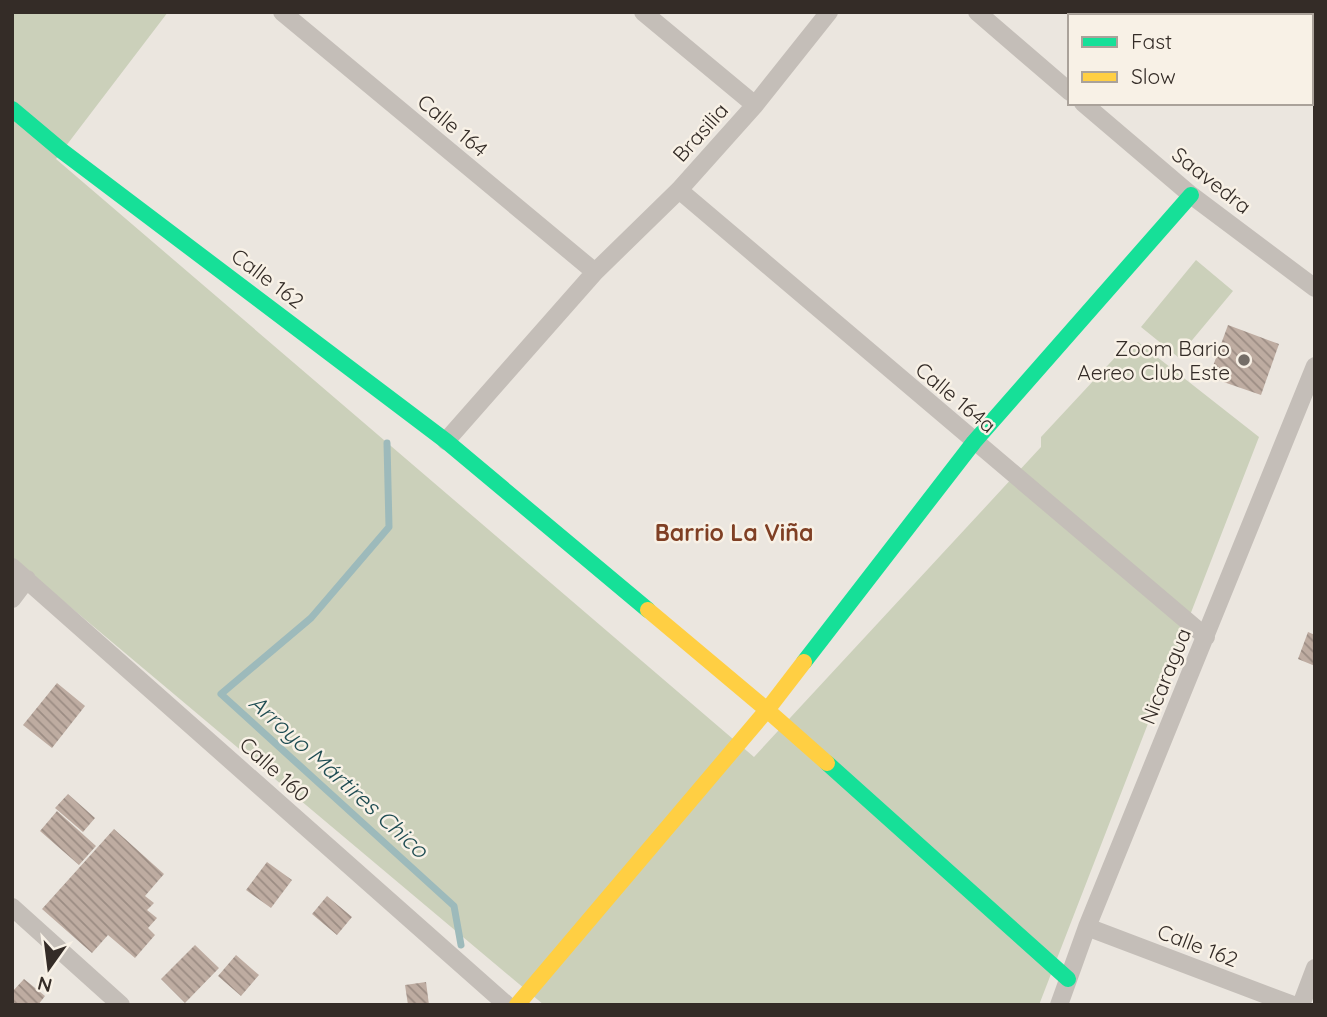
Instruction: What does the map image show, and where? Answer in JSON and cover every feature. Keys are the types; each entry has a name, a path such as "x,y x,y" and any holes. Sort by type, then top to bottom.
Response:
{"street":[{"name":"Calle 164","path":"282,12 595,272"},
{"path":"643,12 755,105"},
{"name":"Brasilia","path":"446,441 595,272 678,190 755,105 829,12"},
{"path":"976,12 1068,90"},
{"name":"Saavedra","path":"1085,105 1191,194 1315,288"},
{"name":"Calle 162","path":"12,109 62,151 446,441 767,710 1068,979"},
{"name":"Calle 164a","path":"678,190 1206,637"},
{"path":"517,1005 767,710 974,442 1191,194"},
{"name":"Nicaragua","path":"1059,1005 1087,927 1206,637 1309,399 1315,366"},
{"name":"Calle 160","path":"12,566 507,1005"},
{"path":"12,599 27,579"},
{"path":"12,907 121,1005"},
{"name":"Calle 162","path":"1087,927 1293,1005"},
{"path":"1301,1005 1315,968"}],"green space":[{"path":"12,12 168,12 56,159 754,757 1041,447 1041,437 1122,350 1127,353 1138,342 1259,437 1039,1005 544,1005 12,558"},
{"path":"1196,260 1233,291 1178,357 1141,327"}],"building":[{"name":"Zoom Bario Aereo Club Este","path":"1228,325 1279,344 1261,395 1209,377"},
{"path":"1308,632 1315,635 1315,666 1298,659"},
{"path":"57,683 85,706 52,748 23,725"},
{"path":"68,794 95,818 83,832 55,808"},
{"path":"57,811 96,846 79,865 40,831"},
{"path":"114,829 164,874 145,896 154,903 147,910 157,918 148,928 155,935 135,958 108,935 92,953 42,909"},
{"path":"267,862 292,880 271,908 246,890"},
{"path":"327,896 352,917 337,935 312,914"},
{"path":"195,945 219,968 185,1003 161,979"},
{"path":"236,955 259,975 241,996 218,976"},
{"path":"24,979 45,996 38,1005 12,1005 12,992"},
{"path":"426,982 429,1005 408,1005 405,985"}],"waterway":[{"name":"Arroyo Mártires Chico","path":"387,443 389,527 311,618 221,694 454,906 461,945"}],"traffic: fast":[{"path":"12,109 62,151 446,441 648,610"},
{"path":"804,662 974,442 1191,195"},
{"path":"827,763 1068,979"}],"traffic: slow":[{"path":"648,610 767,710 804,662"},
{"path":"517,1005 767,710 827,763"}],"place":[{"name":"Zoom Bario Aereo Club Este","path":"1244,360"}],"district":[{"name":"Barrio La Viña","path":"734,532"}]}
